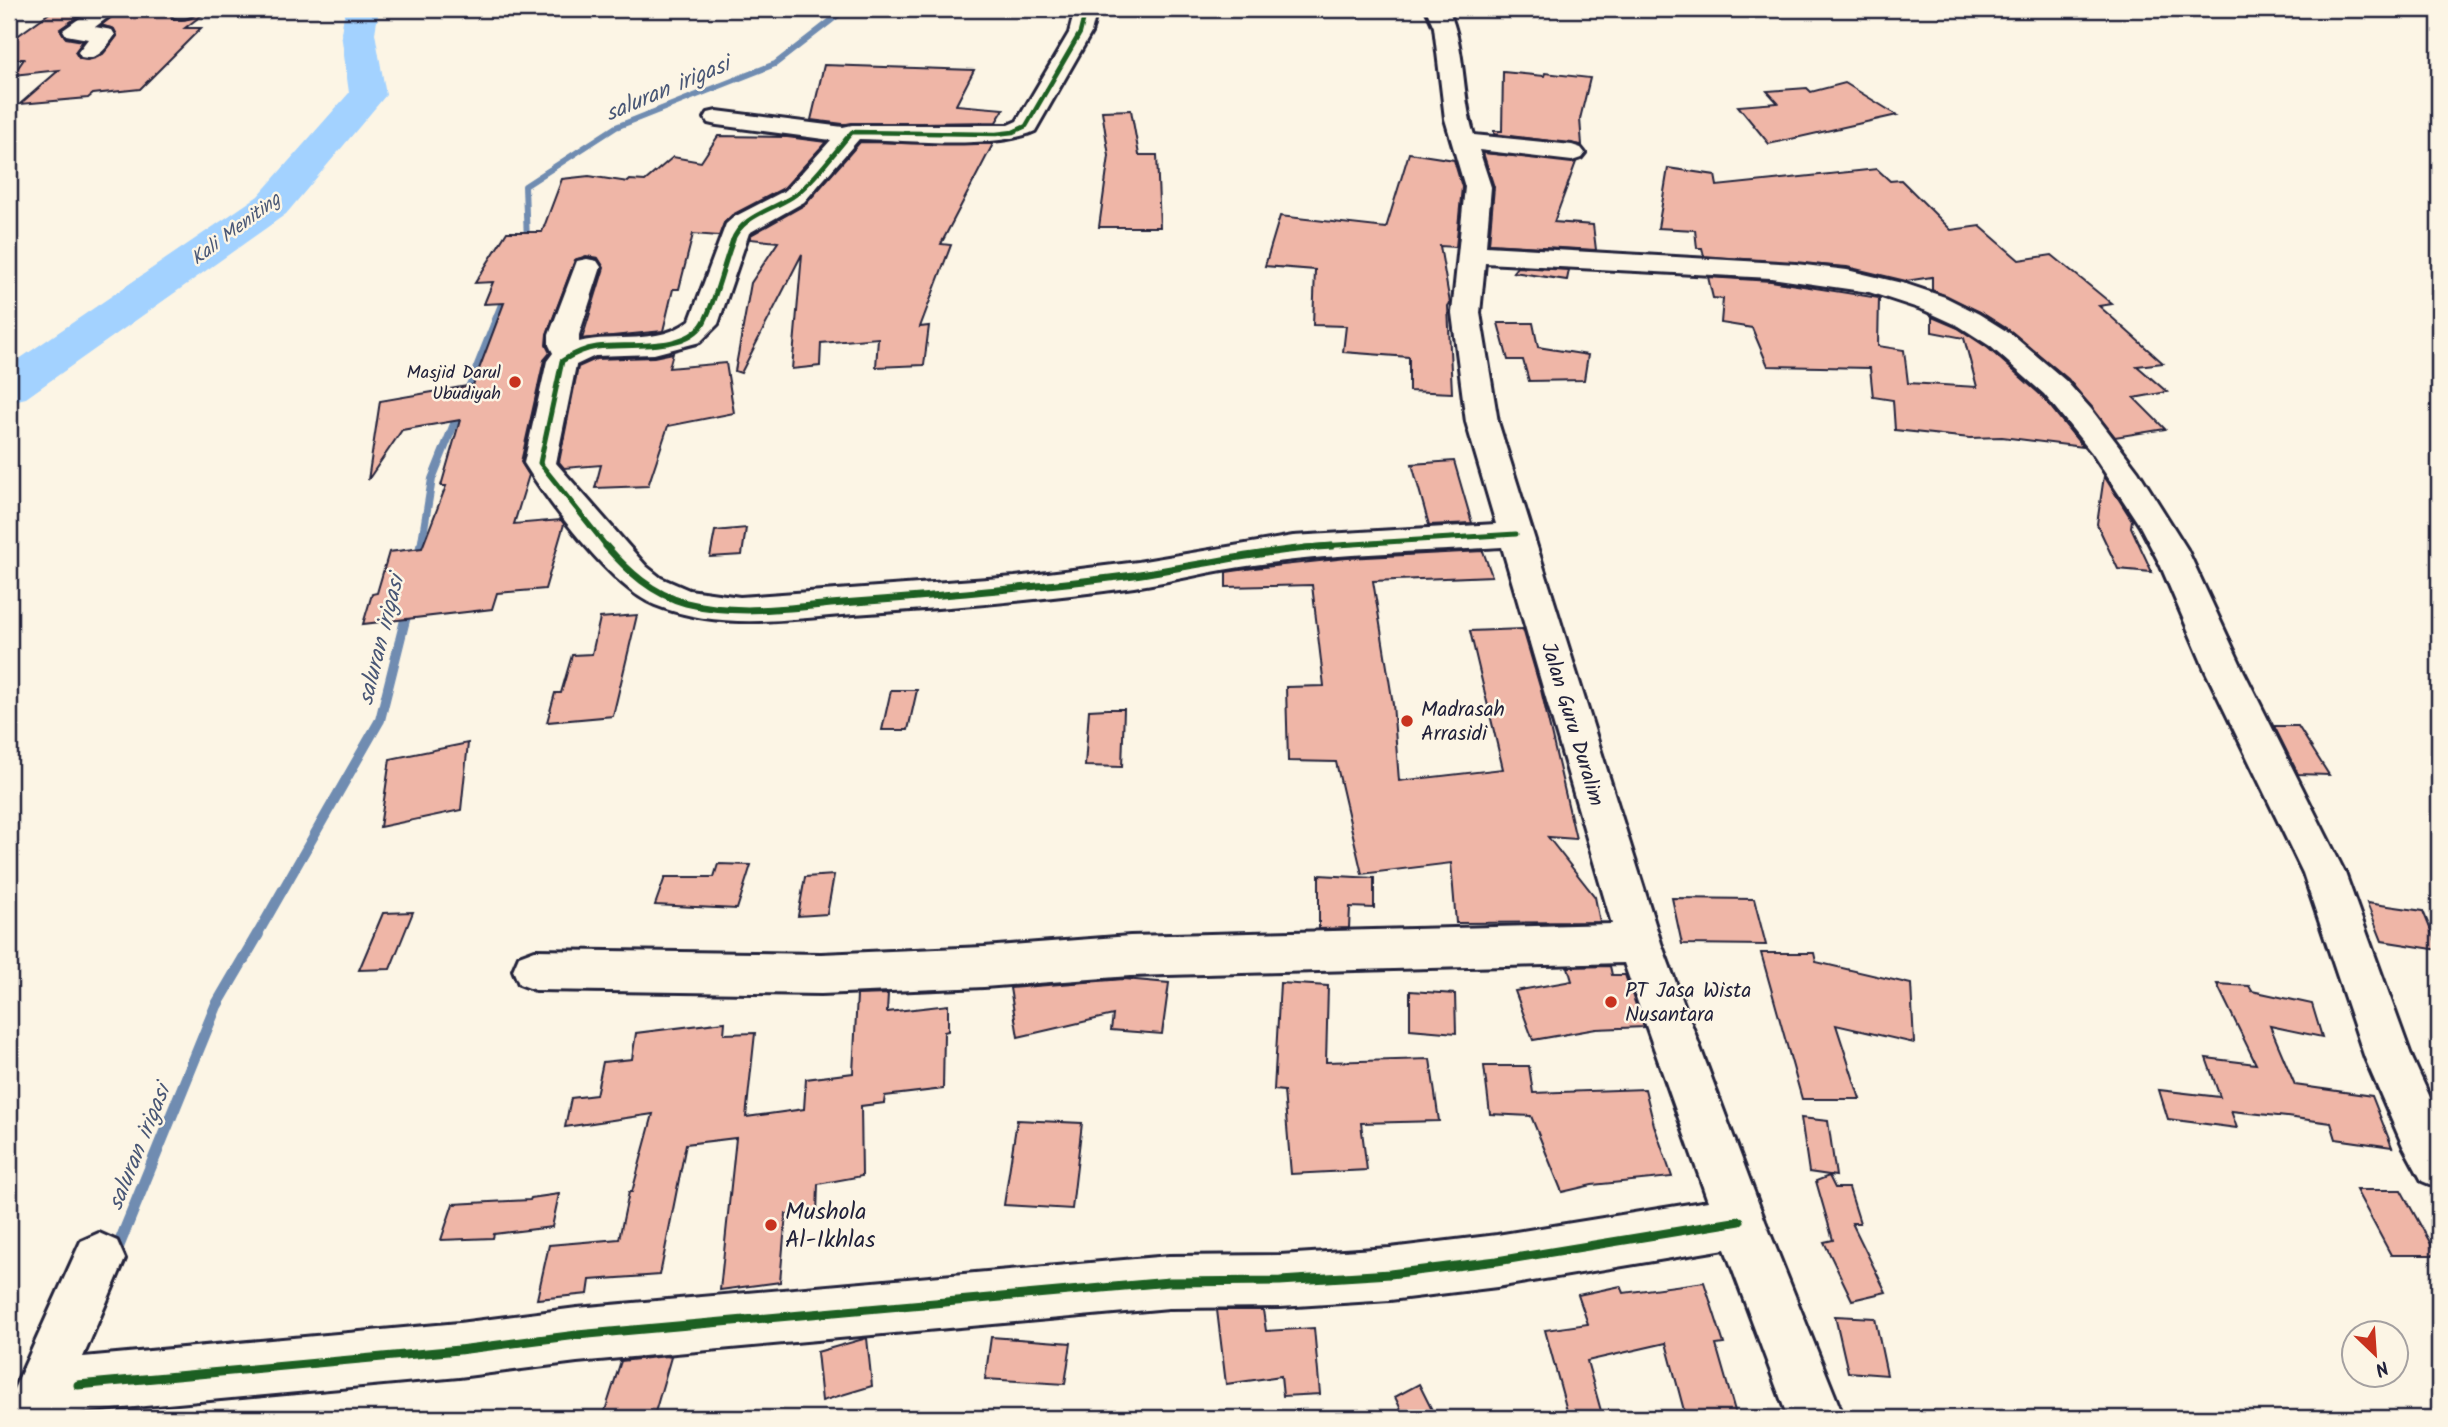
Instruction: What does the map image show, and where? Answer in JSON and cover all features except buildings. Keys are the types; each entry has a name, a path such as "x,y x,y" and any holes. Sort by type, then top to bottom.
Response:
{"street":[{"path":"89,52 104,35 74,30 108,9"},
{"path":"1086,9 1080,33 1031,121 1023,128 996,134 854,131 847,135 802,190 743,223 736,230 703,324 697,331 672,342 584,350 569,355 559,365 540,463 629,573 658,593 696,606 764,610 959,595 1138,574 1251,553 1516,534"},
{"name":"Jalan Guru Duralim","path":"1437,9 1445,27 1457,119 1478,187 1466,313 1482,422 1639,943 1740,1221 1816,1418"},
{"path":"716,118 847,135"},
{"path":"1464,141 1572,153"},
{"path":"1472,254 1723,267 1827,276 1875,284 1922,299 1966,318 2006,342 2045,375 2100,440 2170,549 2224,671 2322,869 2387,1058 2405,1100 2439,1164"},
{"path":"569,355 564,345 564,335 587,267"},
{"path":"535,970 821,974 984,967 1130,956 1639,943"},
{"path":"99,1259 50,1397 577,1335 1169,1282 1280,1281 1390,1273 1497,1261 1740,1221"}],"waterway":[{"name":"Kali Meniting","path":"9,388 272,205 368,95 358,33 362,9"},
{"name":"saluran irigasi","path":"527,242 525,186 616,127 775,64 846,9"},
{"name":"saluran irigasi","path":"466,395 507,292"},
{"name":"saluran irigasi","path":"421,547 432,479 460,409"},
{"name":"saluran irigasi","path":"419,559 421,546"},
{"name":"saluran irigasi","path":"257,935 380,720 408,608"},
{"name":"saluran irigasi","path":"114,1257 216,1006 258,934"}],"cycle path":[{"path":"1086,9 1080,33 1026,126 1013,132 996,134 852,132 795,196 743,223 736,230 703,324 689,336 654,345 594,347 577,352 562,361 540,463 561,492 618,560 649,587 686,603 740,610 1015,590 1138,574 1293,548 1516,534"},
{"path":"78,1385 459,1350 577,1335 1169,1282 1280,1281 1390,1274 1497,1261 1740,1221"}],"place":[{"name":"Masjid Darul Ubudiyah","path":"515,382"},
{"name":"Madrasah Arrasidi","path":"1407,721"},
{"name":"PT Jasa Wista Nusantara","path":"1611,1002"},
{"name":"Mushola Al-Ikhlas","path":"771,1225"}]}
